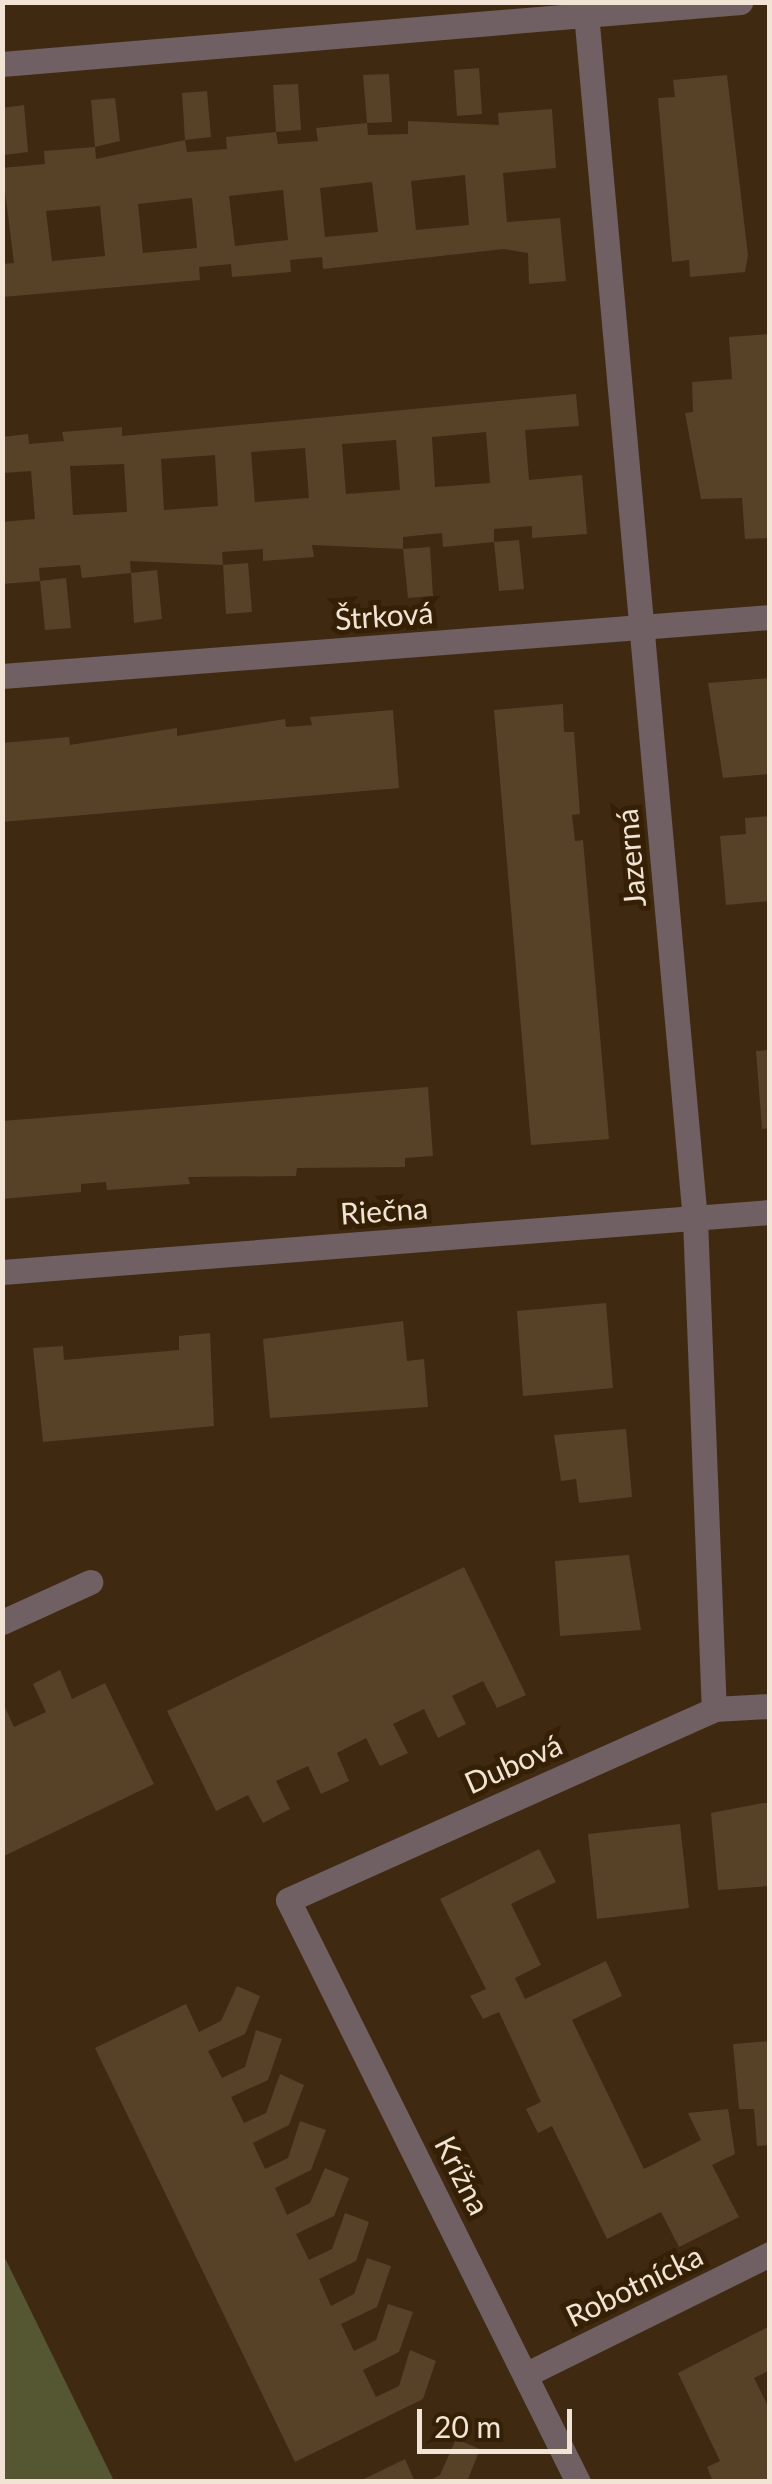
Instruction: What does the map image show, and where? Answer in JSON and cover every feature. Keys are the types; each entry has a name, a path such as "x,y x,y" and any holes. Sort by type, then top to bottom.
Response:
{"street":[{"path":"2,64 585,9 740,2"},
{"name":"Jazerná","path":"585,9 695,1219 714,1709"},
{"name":"Štrková","path":"2,676 770,617"},
{"name":"Riečna","path":"2,1272 770,1212"},
{"path":"2,1622 90,1582"},
{"name":"Dubová","path":"288,1900 714,1709 770,1706"},
{"name":"Krížna","path":"288,1900 528,2374 578,2482"},
{"name":"Robotnícka","path":"528,2374 770,2254"}],"green space":[{"path":"3,2254 114,2481 3,2481"}],"building":[{"path":"479,68 482,114 457,116 454,70"},
{"path":"389,74 392,122 367,123 363,75"},
{"path":"727,75 748,256 745,272 690,277 689,260 672,262 658,98 675,97 673,80"},
{"path":"298,84 301,130 276,132 273,85"},
{"path":"207,91 211,137 185,140 182,93"},
{"path":"115,98 120,141 95,147 91,100"},
{"path":"24,105 28,152 4,155 2,108"},
{"path":"552,109 556,168 503,173 507,222 560,218 566,281 529,284 528,253 504,249 323,269 322,257 290,260 291,272 232,277 231,264 199,267 200,280 2,297 2,264 14,263 2,168 45,164 44,151 95,147 96,159 185,140 187,152 227,149 226,137 276,132 278,144 318,141 316,128 367,123 368,135 408,134 408,121 499,125 498,113","holes":["465,175 469,225 416,230 411,181","372,182 378,232 325,237 320,188","283,190 288,240 235,246 229,196","192,198 197,248 143,253 138,204","100,206 105,256 52,261 46,211"]},
{"path":"770,334 770,538 745,539 742,498 701,499 685,413 693,412 692,382 732,379 729,337"},
{"path":"576,394 579,426 525,430 529,480 582,475 587,534 532,538 532,526 494,529 494,542 443,547 442,533 403,537 403,549 312,545 314,557 263,561 263,549 222,552 223,565 130,561 131,573 82,578 80,565 39,568 40,581 2,584 2,522 35,519 31,471 2,473 2,437 28,434 29,444 64,441 62,432 122,427 122,436","holes":["486,432 490,483 435,487 432,437","396,440 400,490 346,494 342,444","305,448 309,498 255,502 251,452","215,455 218,506 164,510 161,459","124,464 127,512 73,515 70,466"]},
{"path":"519,540 524,589 499,591 494,542"},
{"path":"430,547 433,596 408,598 403,549"},
{"path":"248,563 252,612 226,614 223,565"},
{"path":"157,570 162,619 134,623 131,573"},
{"path":"66,578 71,628 45,630 40,581"},
{"path":"770,678 770,774 723,778 708,683"},
{"path":"563,704 564,732 574,732 580,814 572,815 575,841 583,840 609,1139 531,1145 494,710"},
{"path":"393,710 399,788 2,822 2,743 69,737 70,745 177,728 177,736 285,719 286,727 312,725 310,717"},
{"path":"770,816 770,901 726,905 720,836 746,834 745,818"},
{"path":"770,1050 770,1128 762,1129 756,1051"},
{"path":"428,1087 433,1156 405,1158 405,1167 297,1168 296,1176 188,1177 190,1184 107,1190 106,1182 81,1184 81,1192 2,1199 2,1121"},
{"path":"606,1303 613,1388 523,1396 517,1311"},
{"path":"403,1321 407,1361 424,1359 428,1407 270,1418 263,1339"},
{"path":"210,1333 214,1426 43,1442 33,1348 63,1346 64,1360 179,1350 179,1336"},
{"path":"626,1429 632,1497 579,1503 576,1479 561,1481 554,1435"},
{"path":"629,1555 641,1630 560,1636 555,1561"},
{"path":"464,1567 526,1695 497,1708 483,1681 452,1696 466,1724 438,1738 424,1709 393,1724 408,1753 380,1766 366,1738 337,1753 349,1781 321,1794 308,1766 276,1781 290,1809 263,1823 248,1795 216,1811 167,1711"},
{"path":"60,1670 72,1699 105,1683 154,1784 2,1857 2,1701 14,1727 46,1712 33,1684"},
{"path":"770,1803 770,1886 718,1890 711,1813"},
{"path":"680,1824 689,1908 597,1919 588,1834"},
{"path":"539,1849 556,1882 511,1904 541,1965 515,1978 525,1999 606,1961 622,1996 572,2020 644,2169 701,2140 688,2113 728,2109 735,2154 712,2165 739,2217 679,2247 661,2212 607,2239 552,2126 538,2133 526,2109 541,2102 499,2012 483,2019 470,1996 486,1989 440,1899"},
{"path":"237,1986 260,1996 245,2034 208,2051 222,2078 245,2067 256,2030 282,2039 268,2080 231,2097 244,2123 266,2113 280,2074 304,2085 289,2125 253,2143 265,2169 288,2158 300,2121 326,2130 311,2170 275,2188 287,2215 310,2203 325,2168 349,2178 334,2216 296,2234 309,2260 332,2249 345,2213 369,2222 356,2261 319,2279 331,2306 354,2294 367,2258 391,2266 377,2307 341,2324 354,2351 376,2340 388,2304 413,2312 399,2352 363,2370 376,2397 399,2386 410,2350 436,2361 423,2399 295,2462 95,2048 186,2004 199,2032 221,2021"},
{"path":"770,2041 770,2145 757,2146 754,2109 739,2109 733,2044"},
{"path":"770,2326 770,2370 754,2378 770,2410 770,2482 713,2482 707,2467 720,2461 678,2373"},
{"path":"456,2439 480,2449 467,2482 427,2482 440,2475"},
{"path":"405,2459 415,2482 358,2482"}]}
